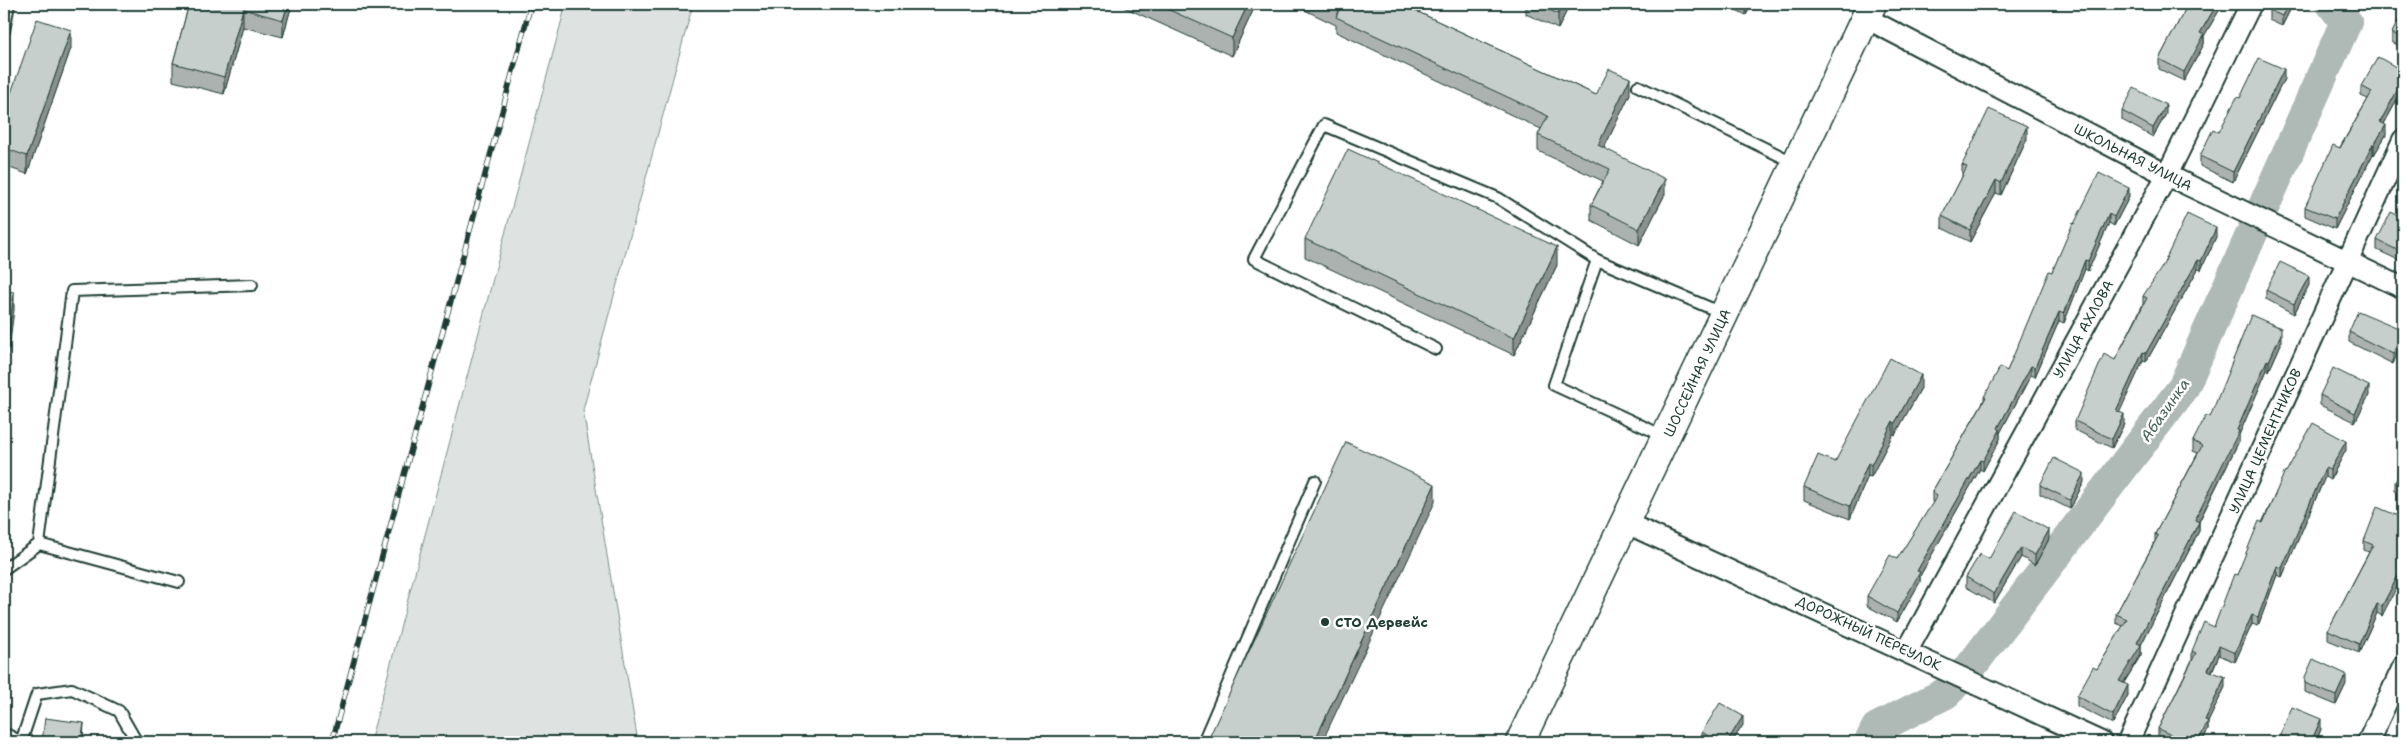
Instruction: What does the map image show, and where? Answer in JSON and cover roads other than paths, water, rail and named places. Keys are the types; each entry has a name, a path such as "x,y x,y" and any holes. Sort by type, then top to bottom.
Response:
{"main road":[{"name":"ШОССЕЙНАЯ УЛИЦА","path":"1533,742 1636,526 1801,166 1874,12"},
{"name":"ШОССЕЙНАЯ УЛИЦА","path":"1520,742 1725,314 1801,166"}],"street":[{"name":"УЛИЦА АХЛОВА","path":"1907,651 2167,175 2251,4"},
{"name":"ШКОЛЬНАЯ УЛИЦА","path":"1874,12 2167,175 2403,288"},
{"name":"УЛИЦА ЦЕМЕНТНИКОВ","path":"2128,742 2403,140"},
{"name":"ДОРОЖНЫЙ ПЕРЕУЛОК","path":"1636,526 2101,742"},
{"path":"2368,742 2403,666"}],"lane":[{"path":"4,31 9,4"},
{"path":"1638,86 1801,166"},
{"path":"1436,349 1254,259 1324,125 1498,198 1597,260 1725,314"},
{"path":"1597,260 1554,385 1667,437"},
{"path":"4,568 39,544 72,291 252,285"},
{"path":"1203,742 1315,481"},
{"path":"39,544 179,582"},
{"path":"4,733 21,742 37,694 72,689 119,711 135,739 134,742"}],"waterway":[{"name":"Абазинка","path":"1870,742 1877,728 1946,693 1969,669 2183,388 2346,22 2332,4"}],"railway":[{"path":"332,742 531,4"}],"place":[{"name":"СТО Дервейс","path":"1325,622"}]}
